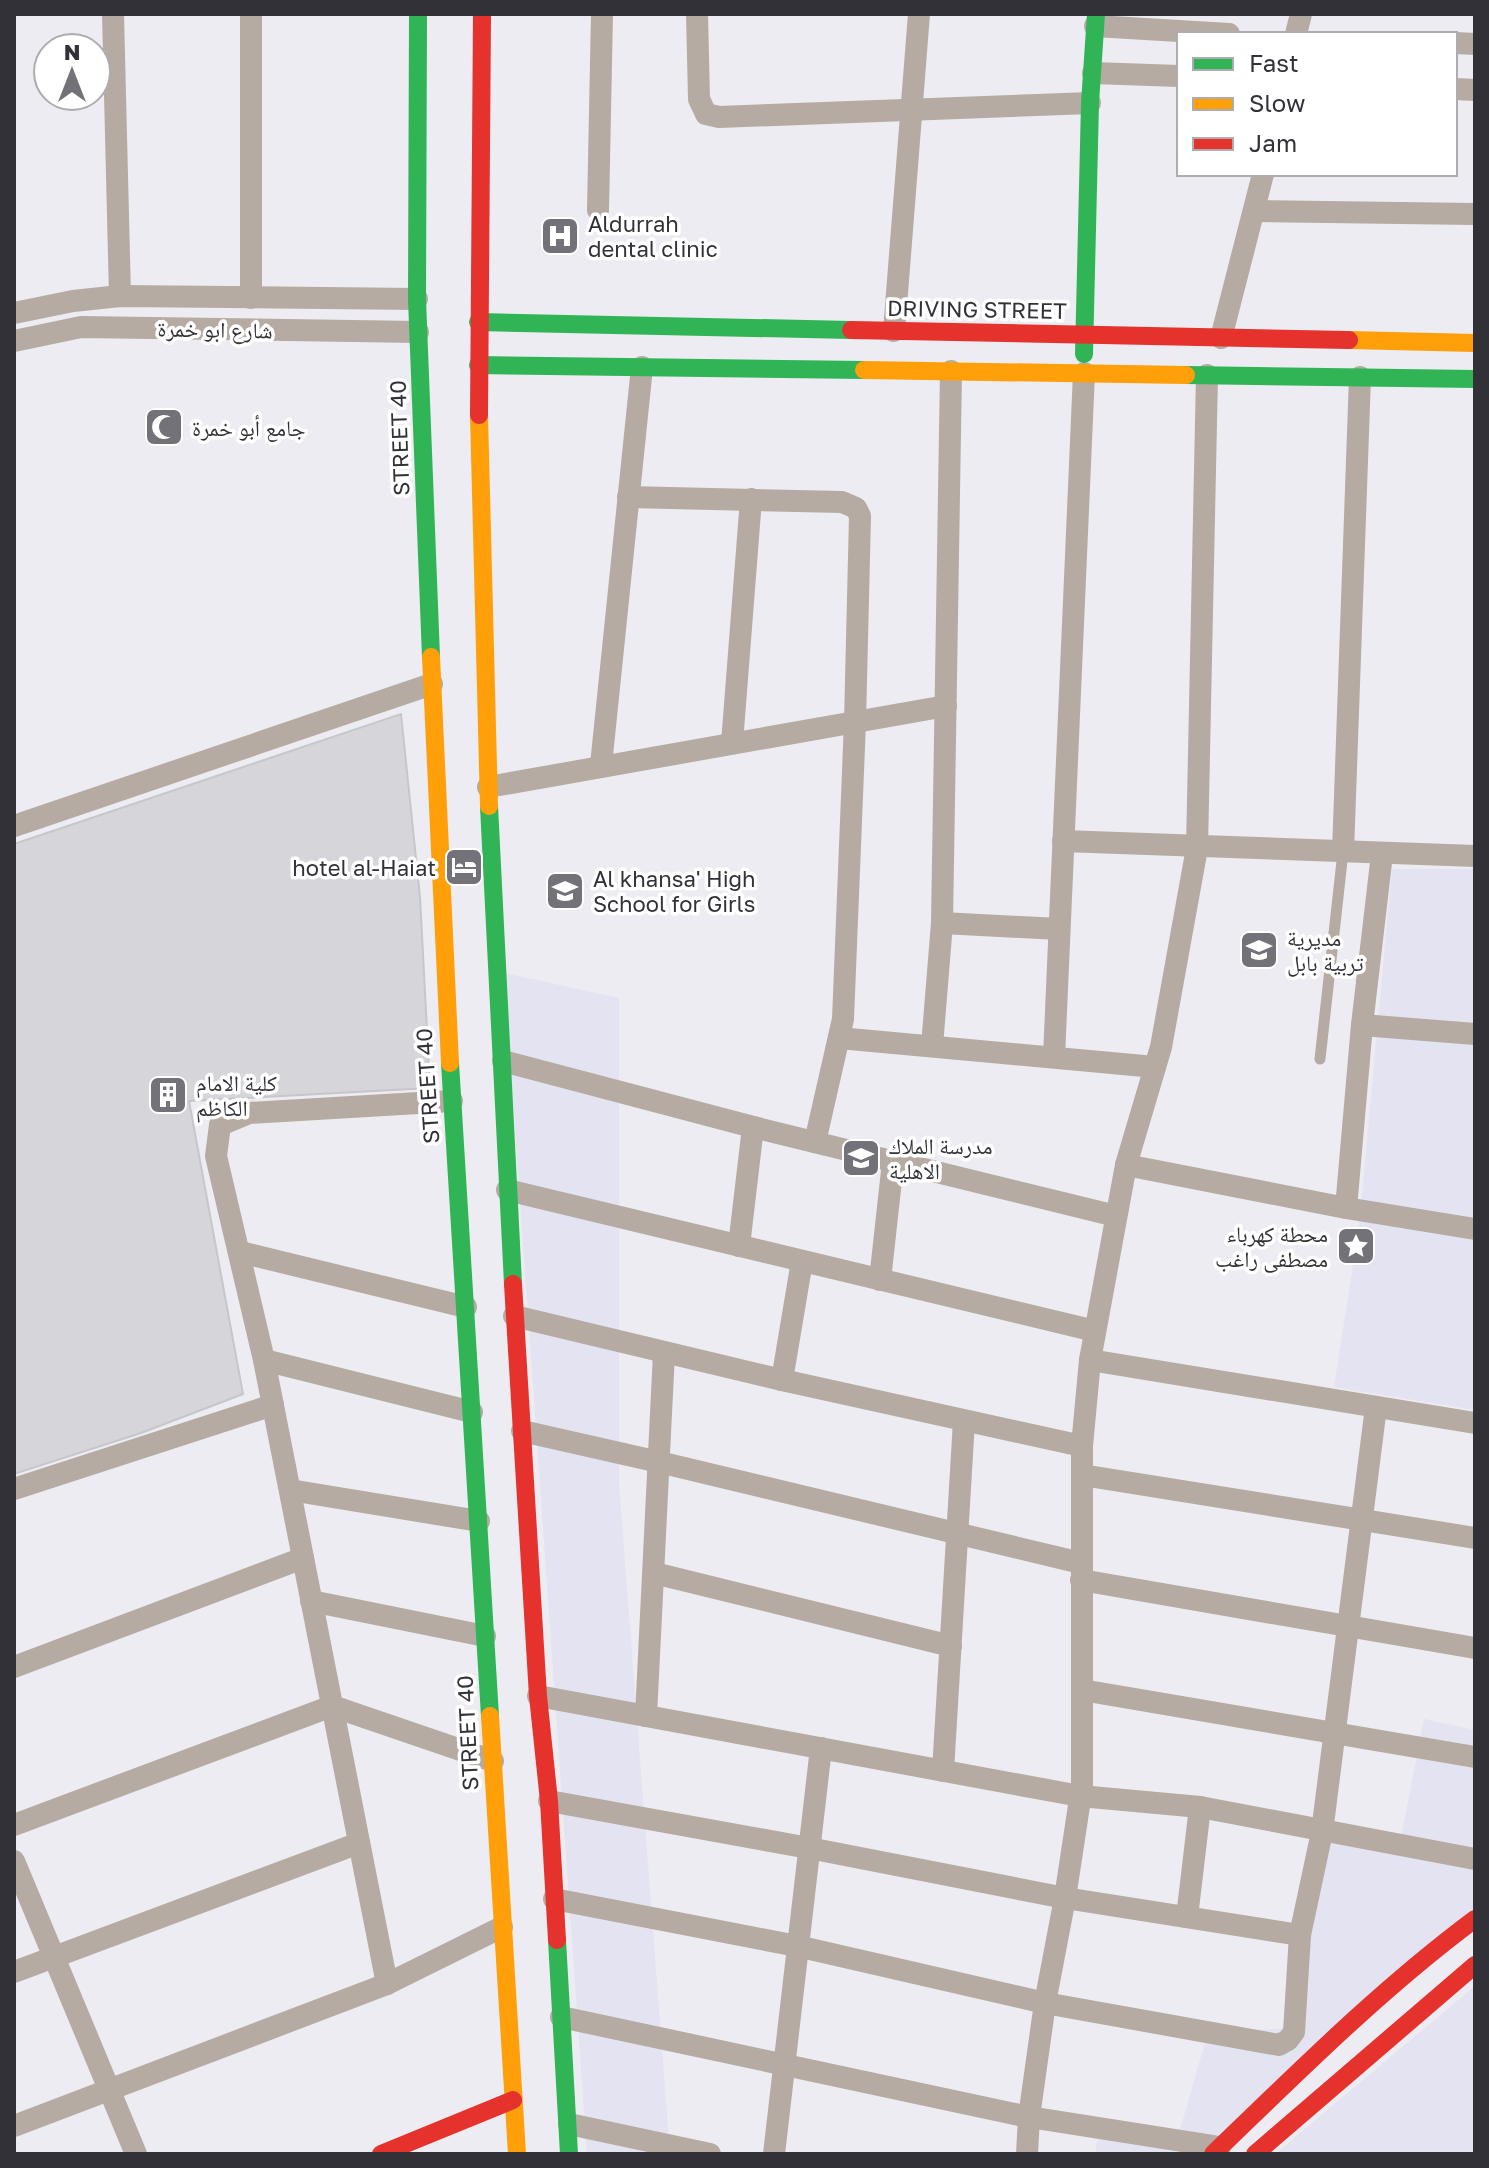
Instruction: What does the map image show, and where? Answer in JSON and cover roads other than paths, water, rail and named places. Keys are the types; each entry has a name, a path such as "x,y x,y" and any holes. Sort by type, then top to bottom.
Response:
{"main road":[{"name":"STREET 40","path":"418,14 417,299 443,952 469,1356 484,1412 479,1521 517,2154"},
{"path":"482,14 478,365 488,787 514,1316 502,1365 521,1425 538,1696 549,1801 569,2154"},
{"path":"1084,373 1090,103 1096,20"},
{"name":"DRIVING STREET","path":"478,322 1475,343"},
{"path":"478,365 1475,379"},
{"path":"469,1356 474,1363 502,1365"},
{"path":"484,1412 521,1425"},
{"path":"1217,2151 1305,2066 1444,1942 1475,1919"},
{"path":"1255,2154 1475,1965"},
{"path":"381,2154 513,2100"}],"street":[{"path":"113,14 120,296"},
{"path":"251,14 251,298"},
{"path":"598,210 602,14"},
{"path":"697,14 699,99 706,114 719,117 1090,103"},
{"path":"894,331 919,14"},
{"path":"1096,20 1210,32"},
{"path":"1093,73 1177,76"},
{"path":"1221,338 1263,176"},
{"path":"1254,211 1475,214"},
{"name":"شارع ابو خمرة","path":"14,313 73,301 120,296 417,299"},
{"name":"شارع ابو خمرة","path":"14,341 81,327 418,332"},
{"path":"601,765 642,367"},
{"path":"932,1046 942,923 951,371"},
{"path":"1054,1057 1084,373"},
{"path":"1027,2154 1045,2003 1080,1796 1082,1446 1090,1360 1126,1165 1161,1047 1197,848 1207,375"},
{"path":"1343,852 1360,377"},
{"path":"628,497 842,502 856,508 861,524 843,1019 815,1142"},
{"path":"732,743 751,499"},
{"path":"14,826 432,684"},
{"path":"488,787 946,706"},
{"path":"1063,841 1475,856"},
{"path":"1346,1208 1362,1025 1382,854"},
{"path":"942,923 1059,929"},
{"path":"1362,1025 1475,1034"},
{"path":"839,1038 1155,1067"},
{"path":"503,1061 753,1127 1116,1216"},
{"path":"387,1984 264,1360 216,1156 220,1125 249,1113 452,1101"},
{"path":"739,1246 753,1127"},
{"path":"880,1280 893,1162"},
{"path":"1126,1165 1346,1208 1475,1229"},
{"path":"507,1190 1095,1331"},
{"path":"240,1252 466,1307"},
{"path":"782,1380 802,1261"},
{"path":"514,1316 664,1353 1082,1446"},
{"path":"646,1716 664,1353"},
{"path":"264,1360 484,1412"},
{"path":"1090,1360 1475,1423"},
{"path":"14,1489 273,1405"},
{"path":"554,1899 797,1946 1045,2003 1279,2045 1288,2040 1294,2032 1300,1935 1322,1832 1376,1407"},
{"path":"943,1771 964,1421"},
{"path":"521,1425 659,1462 958,1534 1081,1571 1347,1626 1475,1648"},
{"path":"1082,1475 1475,1538"},
{"path":"290,1490 479,1521"},
{"path":"14,1667 303,1558"},
{"path":"654,1573 951,1646"},
{"path":"311,1601 485,1636"},
{"path":"1082,1690 1475,1757"},
{"path":"538,1696 1080,1796 1200,1807 1475,1859"},
{"path":"14,1825 332,1706 493,1761"},
{"path":"774,2154 821,1748"},
{"path":"549,1801 1065,1898 1300,1935"},
{"path":"1187,1917 1200,1807"},
{"path":"14,1972 359,1843"},
{"path":"14,1861 136,2154"},
{"path":"14,2126 387,1984 502,1927"},
{"path":"561,2017 1029,2117 1217,2151"},
{"path":"1288,2040 1305,2066"},
{"path":"569,2124 710,2154"}],"lane":[{"path":"1320,1059 1343,852"}],"place":[{"name":"Aldurrah dental clinic","path":"560,236"},
{"name":"جامع أبو خمرة","path":"164,427"},
{"name":"hotel al-Haiat","path":"464,867"},
{"name":"Al khansa' High School for Girls","path":"565,891"},
{"name":"مديرية تربية بابل","path":"1259,950"},
{"name":"كلية الامام الكاظم","path":"168,1095"},
{"name":"مدرسة الملاك الاهلية","path":"861,1158"},
{"name":"محطة كهرباء مصطفى راغب","path":"1356,1246"}]}
